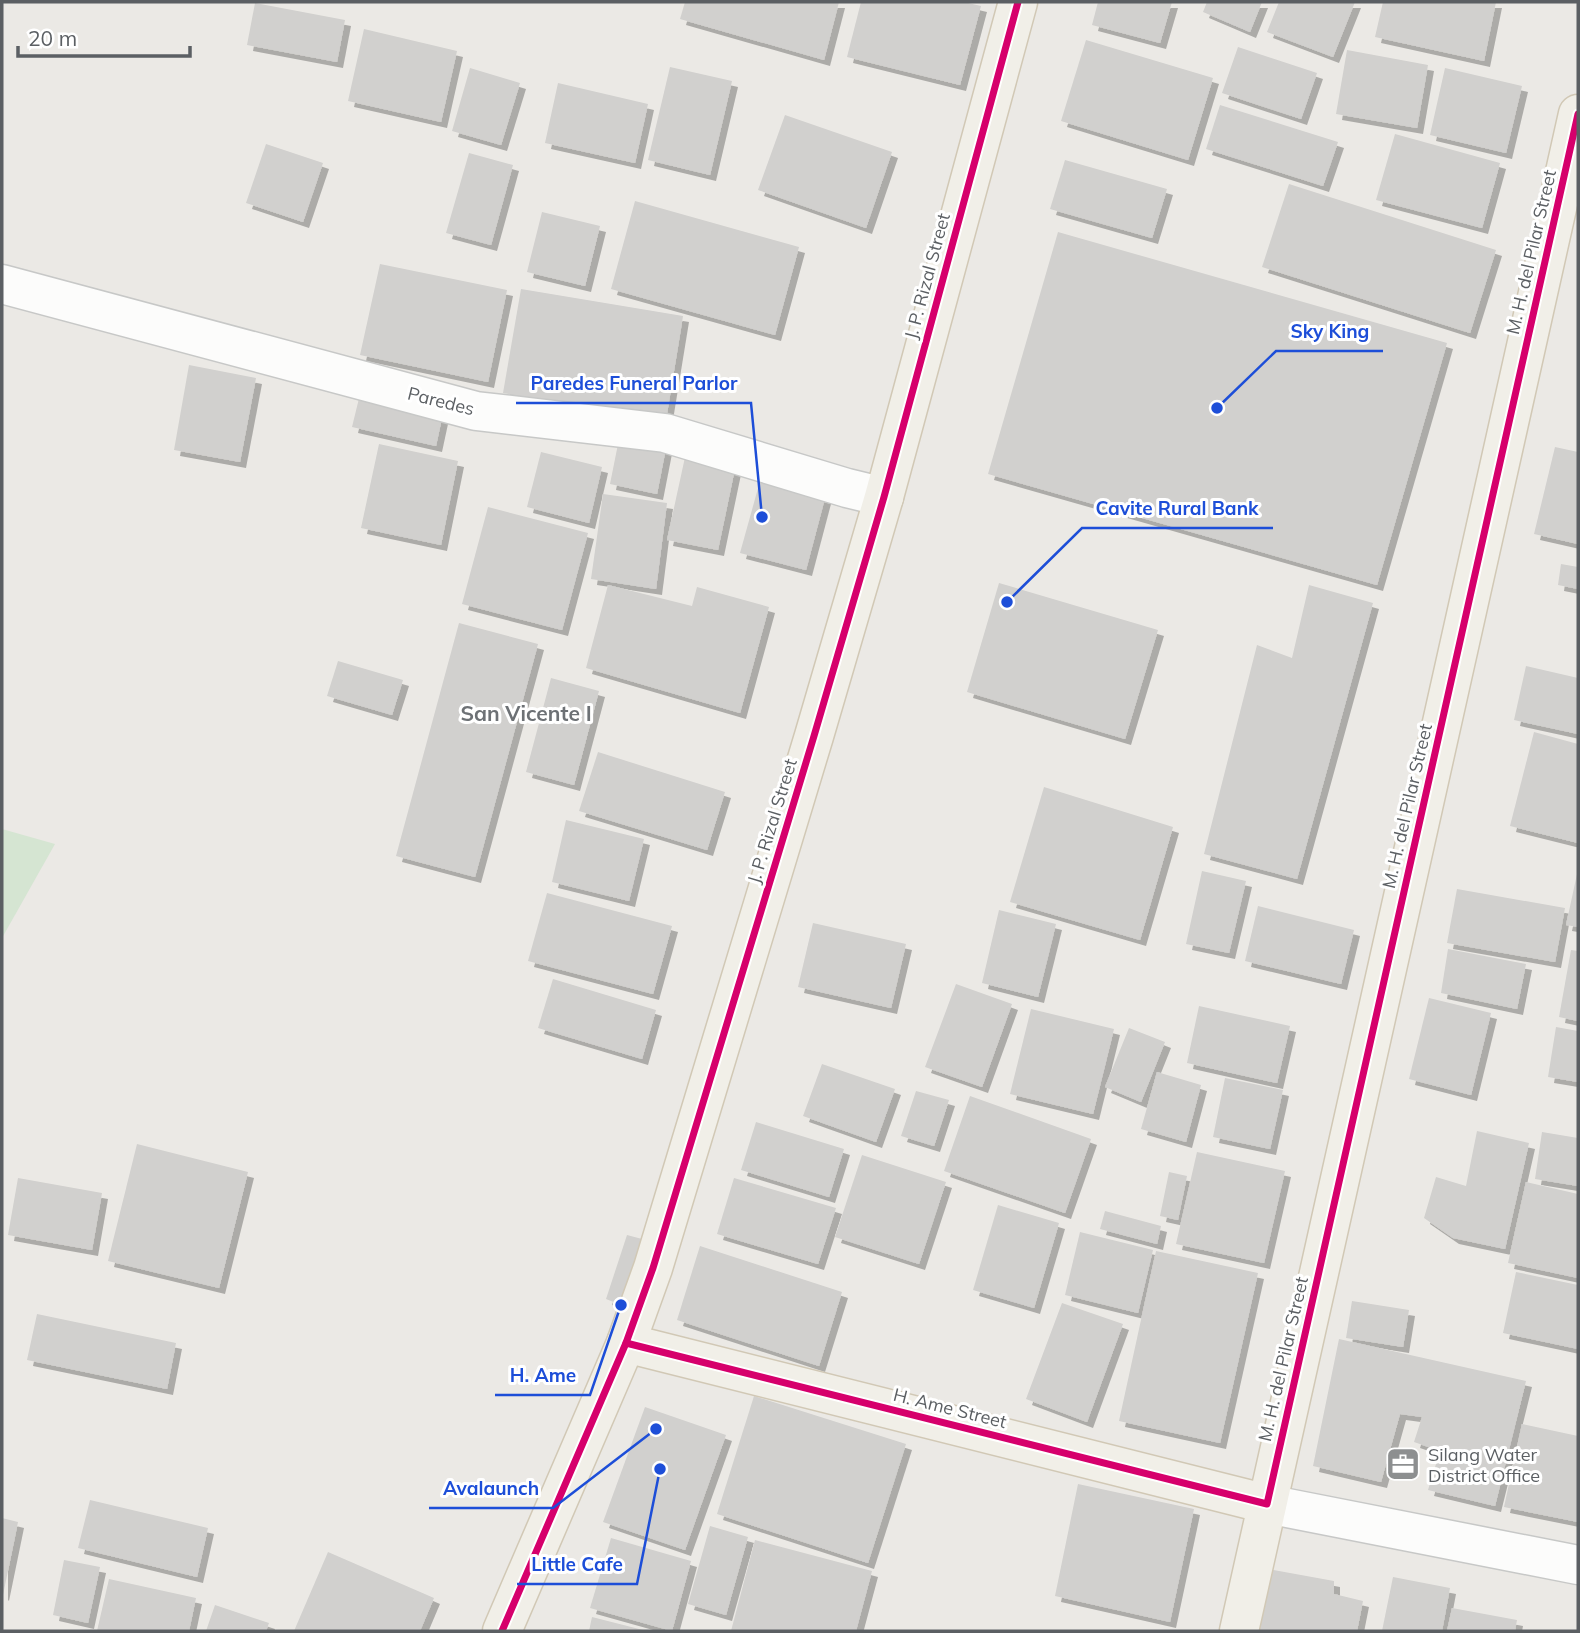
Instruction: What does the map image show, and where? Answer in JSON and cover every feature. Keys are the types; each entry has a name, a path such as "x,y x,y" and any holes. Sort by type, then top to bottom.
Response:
{"main road":[{"name":"J. P. Rizal Street","path":"502,1631 626,1343 653,1268 884,497 1018,2"},
{"name":"M. H. del Pilar Street","path":"1240,1631 1578,114"},
{"name":"H. Ame Street","path":"626,1343 1267,1504"}],"street":[{"name":"Paredes","path":"2,284 476,411 665,433 884,497"},
{"name":"H. Ame Street","path":"1267,1504 1578,1565"}],"green space":[{"path":"2,829 55,844 2,938"}],"building":[{"path":"685,2 839,2 824,60 680,19"},
{"path":"861,2 964,2 981,6 960,85 847,57"},
{"path":"1098,2 1172,2 1160,43 1092,25"},
{"path":"1207,2 1262,2 1250,32 1203,12"},
{"path":"1279,2 1355,2 1333,57 1267,32"},
{"path":"1383,2 1496,2 1484,61 1375,37"},
{"path":"255,3 345,20 337,62 247,45"},
{"path":"364,29 457,51 441,122 348,101"},
{"path":"1086,40 1213,78 1188,160 1061,121"},
{"path":"1238,47 1317,73 1301,119 1222,93"},
{"path":"1347,50 1428,65 1417,128 1336,114"},
{"path":"670,67 732,81 710,175 648,160"},
{"path":"470,68 520,83 501,145 452,131"},
{"path":"1445,68 1522,86 1506,153 1430,135"},
{"path":"558,83 648,104 635,163 545,143"},
{"path":"1220,105 1338,142 1323,186 1206,149"},
{"path":"785,115 892,152 866,228 758,190"},
{"path":"1395,134 1500,163 1482,228 1376,200"},
{"path":"266,144 323,163 303,222 246,203"},
{"path":"469,153 513,165 491,245 446,233"},
{"path":"1065,160 1167,189 1152,238 1050,209"},
{"path":"1289,184 1496,250 1470,333 1262,267"},
{"path":"635,201 799,247 775,335 611,289"},
{"path":"542,212 600,226 585,286 527,272"},
{"path":"1058,232 1447,343 1377,585 988,474"},
{"path":"380,264 507,290 488,382 360,355"},
{"path":"521,289 683,316 666,420 503,393"},
{"path":"189,365 256,378 240,462 174,450"},
{"path":"362,386 445,404 436,446 352,427"},
{"path":"619,439 666,448 657,494 610,484"},
{"path":"379,444 458,461 441,545 361,528"},
{"path":"1555,447 1578,452 1578,544 1534,534"},
{"path":"687,448 737,459 718,550 667,540"},
{"path":"541,452 602,467 589,523 527,507"},
{"path":"760,481 825,498 806,570 740,553"},
{"path":"603,494 667,503 656,589 591,579"},
{"path":"488,507 588,533 562,630 462,604"},
{"path":"1561,564 1578,567 1578,589 1558,585"},
{"path":"999,583 1158,630 1125,739 967,692"},
{"path":"608,585 692,606 697,587 769,607 740,713 586,668"},
{"path":"1309,585 1373,603 1297,879 1204,854 1257,645 1292,658"},
{"path":"459,623 538,644 475,877 396,856"},
{"path":"338,661 403,680 392,715 327,696"},
{"path":"1526,666 1578,678 1578,734 1514,720"},
{"path":"551,678 599,691 574,785 526,772"},
{"path":"1534,732 1578,744 1578,843 1510,826"},
{"path":"598,752 725,792 707,850 579,811"},
{"path":"1044,787 1173,827 1140,940 1010,902"},
{"path":"566,820 644,839 629,901 552,882"},
{"path":"1202,871 1246,881 1229,953 1186,944"},
{"path":"1578,875 1578,927 1566,925"},
{"path":"1457,889 1565,908 1555,962 1447,943"},
{"path":"547,893 672,926 653,994 528,961"},
{"path":"1258,906 1354,930 1341,984 1245,961"},
{"path":"999,910 1056,924 1038,997 982,983"},
{"path":"813,923 906,944 891,1008 798,987"},
{"path":"1448,949 1526,964 1517,1009 1441,993"},
{"path":"1571,950 1578,951 1578,1021 1559,1017"},
{"path":"553,979 656,1010 642,1059 538,1028"},
{"path":"956,984 1012,1004 982,1087 925,1067"},
{"path":"1429,998 1491,1013 1471,1095 1409,1079"},
{"path":"1199,1006 1290,1026 1277,1083 1187,1063"},
{"path":"1031,1009 1114,1029 1093,1114 1010,1094"},
{"path":"1556,1027 1578,1031 1578,1082 1548,1077"},
{"path":"1129,1028 1165,1042 1141,1102 1105,1087"},
{"path":"822,1064 895,1089 876,1142 803,1116"},
{"path":"1157,1072 1201,1085 1186,1142 1141,1129"},
{"path":"1225,1078 1283,1090 1270,1149 1213,1137"},
{"path":"916,1091 949,1100 934,1146 901,1136"},
{"path":"970,1096 1091,1139 1065,1213 944,1171"},
{"path":"756,1122 844,1149 829,1197 741,1170"},
{"path":"1477,1131 1529,1143 1505,1249 1453,1238 1424,1218 1436,1177 1466,1186"},
{"path":"1542,1132 1578,1138 1578,1186 1535,1179"},
{"path":"137,1144 248,1172 219,1288 108,1261"},
{"path":"1197,1152 1285,1171 1264,1263 1176,1244"},
{"path":"862,1155 946,1182 919,1264 835,1237"},
{"path":"1169,1172 1187,1176 1178,1220 1160,1216"},
{"path":"18,1178 102,1193 92,1250 8,1235"},
{"path":"734,1178 836,1208 818,1264 717,1234"},
{"path":"1526,1182 1578,1194 1578,1278 1508,1263"},
{"path":"998,1205 1059,1223 1034,1308 973,1290"},
{"path":"1105,1211 1161,1226 1157,1244 1100,1229"},
{"path":"1080,1232 1153,1250 1138,1313 1065,1295"},
{"path":"627,1235 642,1239 621,1305 606,1299"},
{"path":"700,1246 842,1292 819,1366 677,1320"},
{"path":"1156,1251 1258,1273 1220,1443 1119,1421"},
{"path":"1516,1272 1578,1285 1578,1349 1503,1333"},
{"path":"1352,1301 1409,1310 1403,1347 1346,1338"},
{"path":"1062,1303 1123,1324 1087,1422 1026,1399"},
{"path":"37,1314 176,1343 167,1389 27,1360"},
{"path":"1339,1339 1526,1381 1495,1506 1428,1490 1440,1451 1414,1442 1422,1417 1400,1414 1381,1482 1313,1466"},
{"path":"754,1396 906,1444 868,1563 717,1514"},
{"path":"645,1407 726,1435 685,1550 603,1522"},
{"path":"1522,1424 1578,1436 1578,1522 1504,1507"},
{"path":"1078,1484 1194,1509 1170,1622 1055,1596"},
{"path":"90,1500 208,1528 197,1577 78,1548"},
{"path":"2,1518 18,1522 3,1595 2,1594"},
{"path":"710,1526 748,1537 726,1615 688,1604"},
{"path":"611,1538 691,1561 672,1631 590,1608"},
{"path":"755,1540 872,1571 856,1631 731,1631"},
{"path":"328,1552 434,1598 420,1631 294,1631"},
{"path":"64,1560 100,1567 88,1623 53,1615"},
{"path":"1268,1569 1334,1581 1334,1594 1363,1601 1357,1631 1257,1631"},
{"path":"1393,1577 1450,1588 1442,1631 1382,1631"},
{"path":"109,1579 196,1598 189,1631 97,1631"},
{"path":"215,1605 269,1623 266,1631 206,1631"},
{"path":"1452,1608 1517,1620 1515,1631 1447,1631"},
{"path":"592,1617 643,1630 643,1631 589,1631"}],"cycle path":[{"path":"502,1631 626,1343 653,1268 884,497 1018,2"},
{"path":"626,1343 1267,1504 1578,114"}],"place":[{"name":"Sky King","path":"1217,408"},
{"name":"Paredes Funeral Parlor","path":"762,517"},
{"name":"Cavite Rural Bank","path":"1007,602"},
{"name":"H. Ame","path":"621,1305"},
{"name":"Avalaunch","path":"656,1429"},
{"name":"Silang Water District Office","path":"1403,1464"},
{"name":"Little Cafe","path":"660,1469"}],"district":[{"name":"San Vicente I","path":"526,713"}]}
